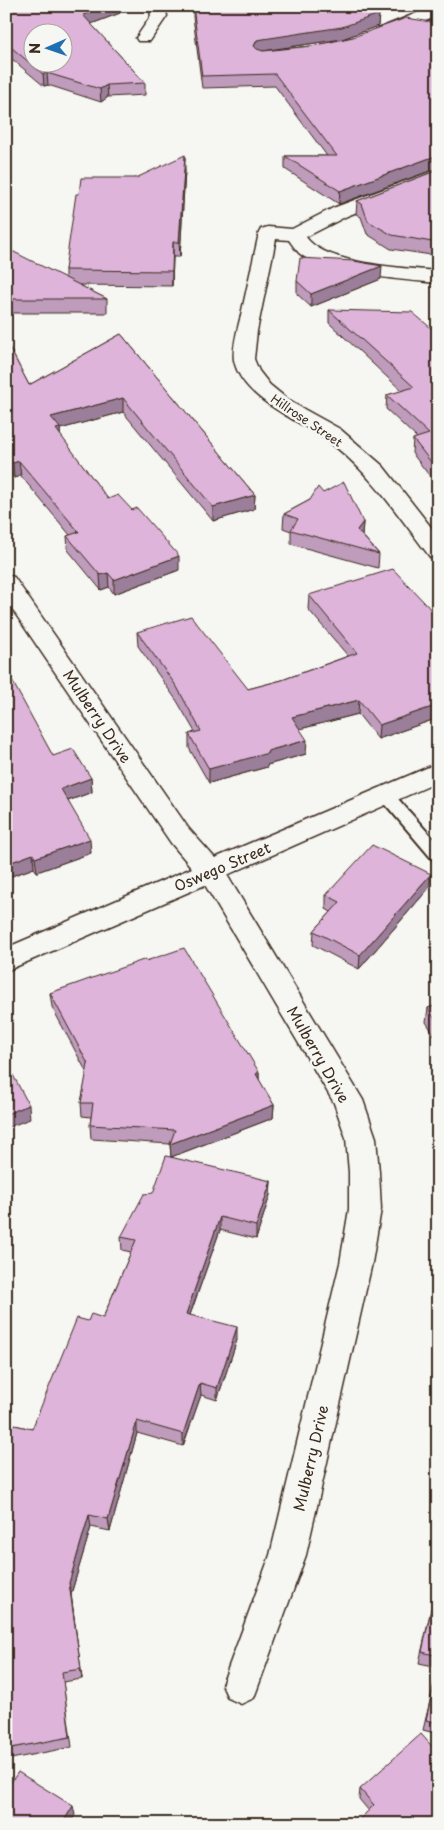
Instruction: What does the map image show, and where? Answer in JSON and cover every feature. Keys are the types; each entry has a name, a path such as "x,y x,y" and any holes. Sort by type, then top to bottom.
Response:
{"street":[{"path":"144,38 159,16 158,6"},
{"path":"362,40 438,10"},
{"path":"438,174 340,212 295,235 306,250 330,259 394,273 438,277"},
{"name":"Hillrose Street","path":"295,235 268,233 247,331 244,359 249,373 263,389 284,406 332,434 375,471 438,552"},
{"name":"Mulberry Drive","path":"6,582 180,836 210,870 348,1100 360,1138 365,1209 356,1263 288,1555 241,1685"},
{"name":"Oswego Street","path":"6,960 438,772"}],"lane":[{"path":"386,795 438,855"}],"building":[{"path":"6,6 105,6 83,15 145,83 107,85 100,89 47,73 43,74 41,72 72,72 72,22 22,22 22,56 6,43"},
{"path":"193,6 335,6 379,14 342,27 257,40 254,46 263,51 312,46 353,37 406,18 438,23 438,155 340,191 285,156 337,156 275,74 202,76"},
{"path":"185,155 179,242 173,242 172,271 65,270 76,194 79,194 81,178 136,178"},
{"path":"438,170 438,243 392,235 368,221 362,204 357,201"},
{"path":"6,251 12,251 107,299 6,299"},
{"path":"300,258 354,261 382,266 311,294 297,281"},
{"path":"329,310 412,312 438,334 438,471 413,439 429,434 387,395 414,387"},
{"path":"121,334 255,495 213,507 123,398 51,417 60,428 56,429 108,499 118,495 132,510 137,508 179,556 114,580 108,573 100,575 67,536 79,532 19,461 13,463 6,454 6,341 29,385"},
{"path":"344,482 363,522 357,530 379,554 291,530 298,519 284,514 310,500 318,487 323,493"},
{"path":"393,569 438,617 438,705 379,725 359,700 292,717 307,740 209,769 189,734 201,731 177,687 137,632 191,616 248,689 282,680 357,653 309,595"},
{"path":"6,676 7,678 10,677 53,756 73,749 91,778 61,789 90,839 35,858 33,854 6,864"},
{"path":"372,845 431,874 360,955 314,931 340,902 326,895"},
{"path":"184,948 259,1072 256,1074 274,1105 170,1144 175,1130 90,1125 93,1103 81,1103 88,1064 50,993 146,959 146,961"},
{"path":"438,1003 438,1024 428,1008"},
{"path":"6,1062 29,1105 6,1114"},
{"path":"166,1156 271,1181 256,1226 220,1217 186,1314 237,1327 217,1388 200,1383 183,1434 137,1421 108,1519 89,1515 69,1583 81,1669 62,1672 70,1737 6,1749 6,1423 32,1429 77,1318 88,1321 91,1314 103,1318 136,1240 121,1237 144,1194 153,1193"},
{"path":"438,1582 438,1656 422,1652"},
{"path":"438,1667 438,1723 426,1720"},
{"path":"421,1734 438,1753 438,1824 355,1824 374,1805 360,1789"},
{"path":"18,1772 73,1806 62,1824 6,1824 6,1790"}]}
